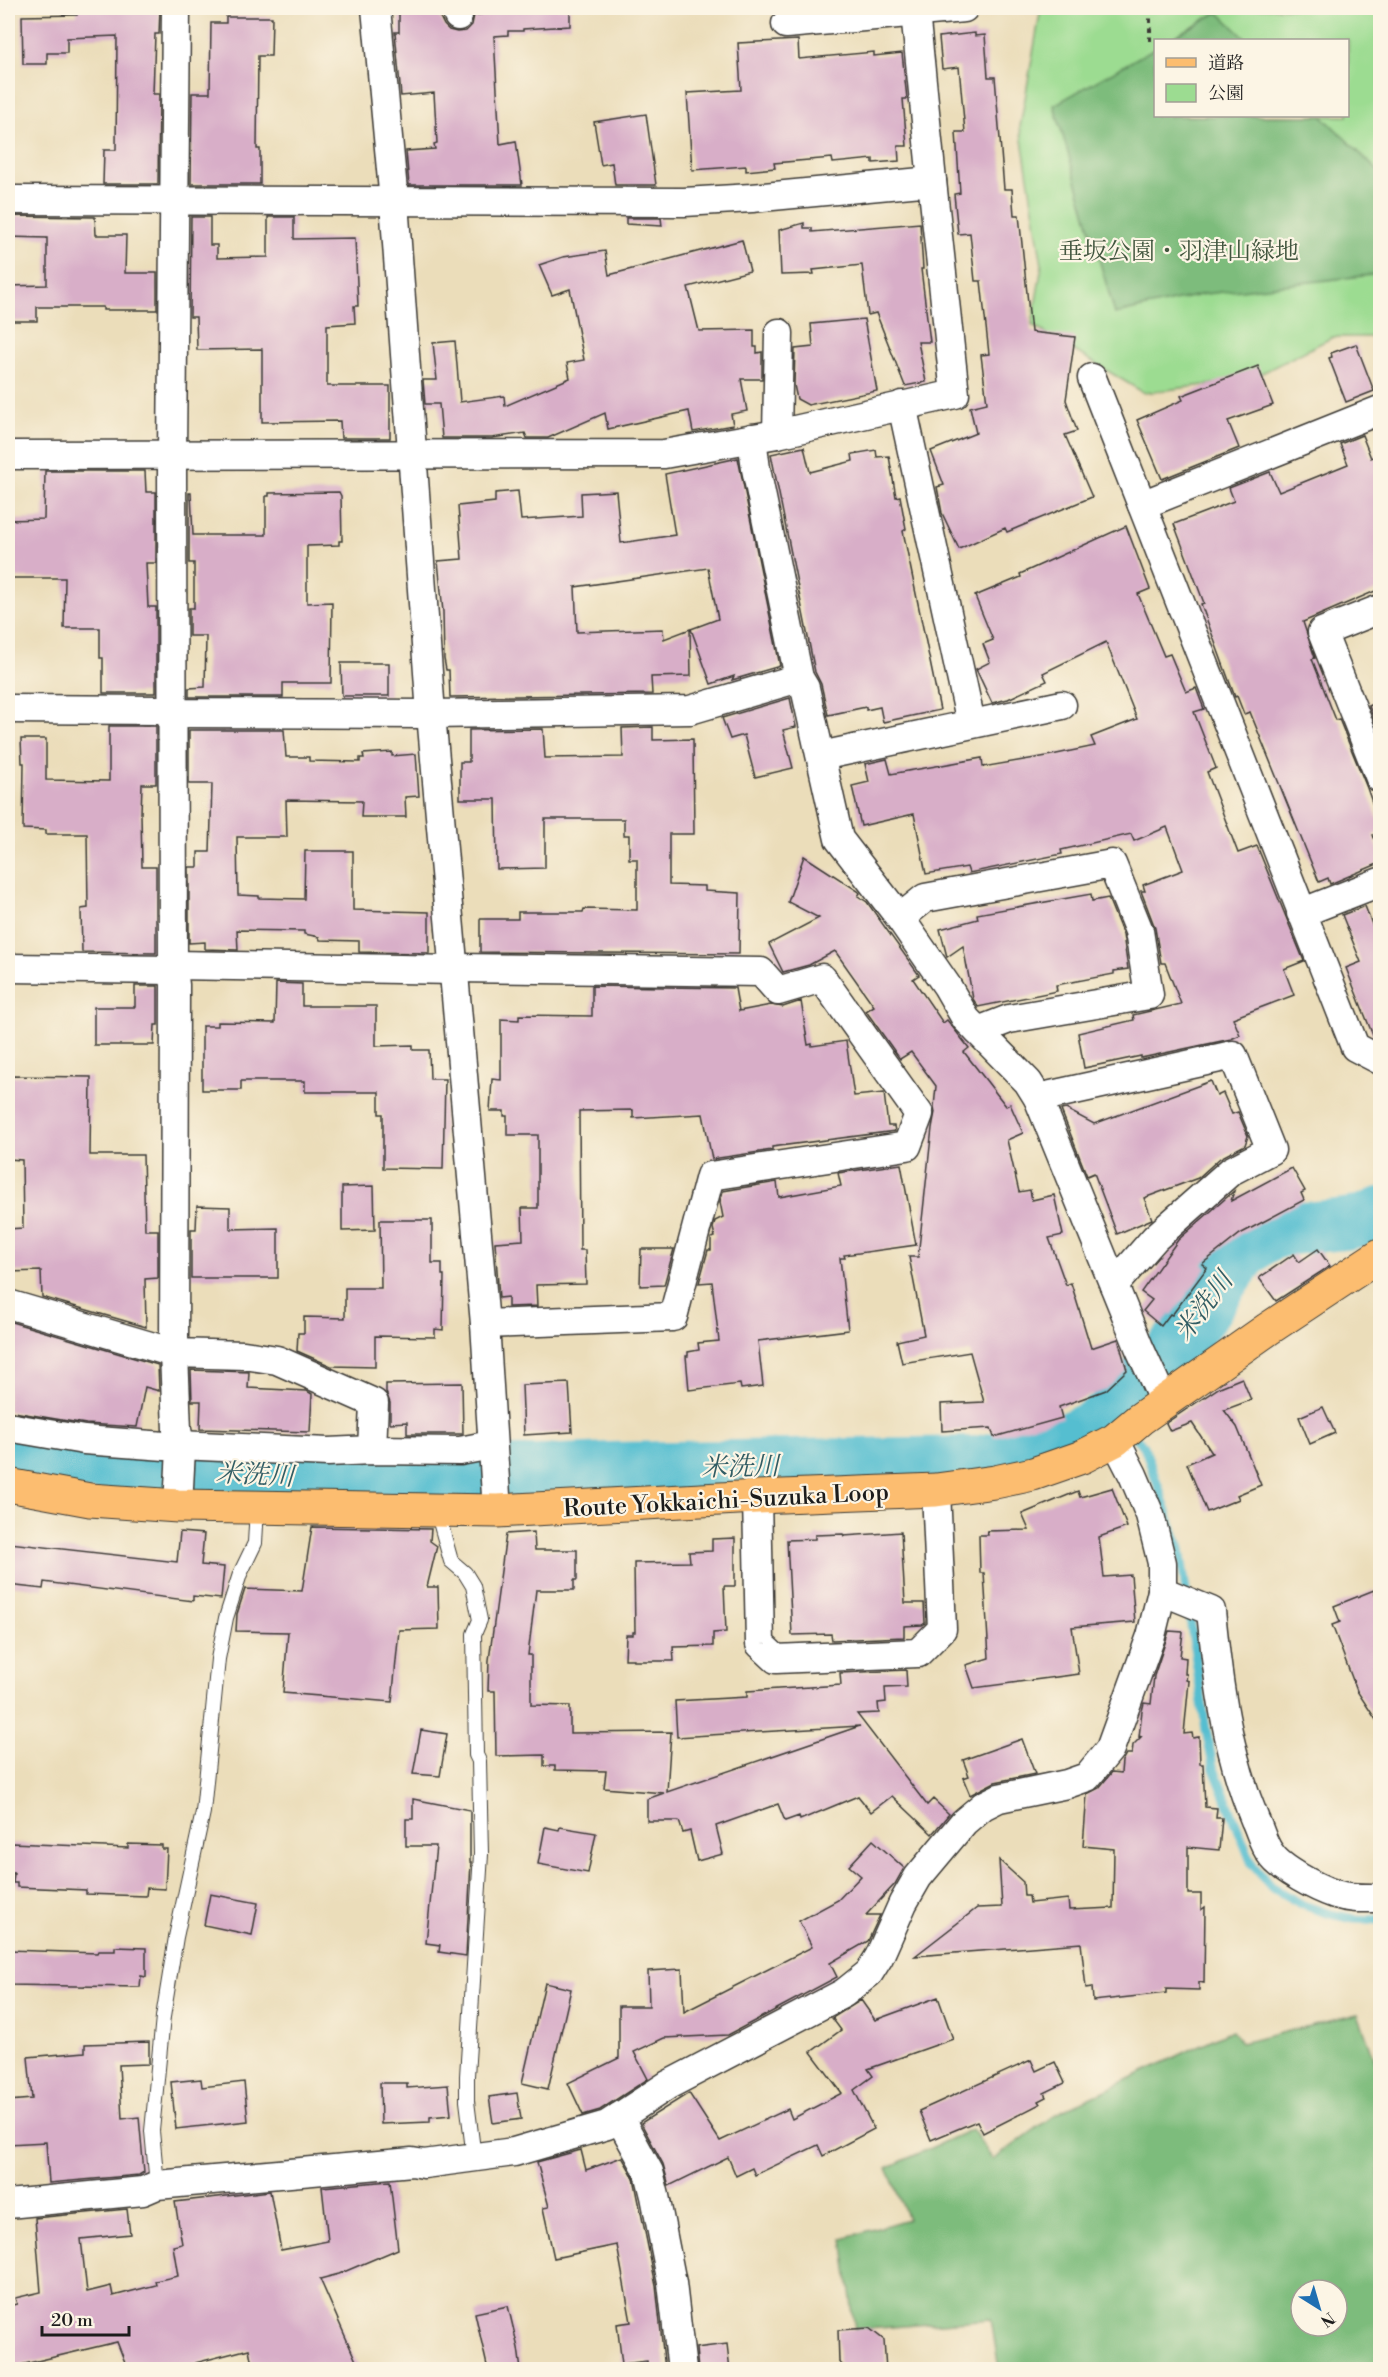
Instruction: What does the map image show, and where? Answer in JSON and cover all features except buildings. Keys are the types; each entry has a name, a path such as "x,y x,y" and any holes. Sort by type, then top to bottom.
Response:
{"main road":[{"name":"Route Yokkaichi-Suzuka Loop","path":"8,1485 90,1500 178,1502 257,1508 437,1511 496,1505 936,1490 995,1482 1033,1474 1082,1457 1135,1424 1268,1329 1380,1255"}],"street":[{"path":"177,8 172,455 172,713 173,968 175,985 174,1353 177,1430 180,1447 178,1502"},
{"path":"376,8 394,202 431,714 484,1324 496,1505"},
{"path":"786,24 964,8"},
{"path":"8,455 664,454 764,436 955,394 915,12"},
{"path":"8,200 684,202 932,181"},
{"path":"8,2204 143,2191 157,2185 474,2158 514,2152 526,2146 607,2125 668,2085 844,1993 868,1973 879,1957 918,1877 964,1822 983,1806 1013,1794 1067,1784 1087,1777 1110,1749 1166,1593 1162,1563 1150,1515 1134,1475 1139,1347 1038,1098 1028,1082 966,1019 947,986 900,918 839,839 805,688 799,678 756,469 764,436 779,333"},
{"path":"1092,378 1355,1047 1380,1060"},
{"path":"902,405 971,723"},
{"path":"1142,505 1380,410"},
{"path":"1380,609 1322,632 1380,778"},
{"path":"8,709 160,710 172,713 431,714 690,710 799,678"},
{"path":"821,756 1062,705"},
{"path":"900,918 925,898 1112,864 1139,931 1149,995 1009,1019 978,1031"},
{"path":"1301,913 1380,882"},
{"path":"8,968 761,972 778,991 822,978 919,1114 907,1146 710,1176 673,1317 484,1324"},
{"path":"1038,1098 1233,1055 1242,1076 1271,1150 1231,1171 1155,1238 1114,1285"},
{"path":"8,1304 174,1353 244,1355 277,1360 374,1403 372,1450"},
{"path":"8,1426 84,1440 180,1447 328,1452 460,1451 491,1448"},
{"path":"757,1497 760,1644 776,1659 918,1653 942,1629 936,1490"},
{"path":"1166,1593 1211,1611 1221,1697 1230,1748 1244,1794 1270,1855 1289,1870 1336,1894 1358,1898 1380,1898"},
{"path":"619,2117 649,2172 655,2196 672,2283 682,2370"}],"lane":[{"path":"157,2185 152,2131 163,2017 176,1937 203,1812 218,1659 226,1618 240,1574 255,1543 257,1508"},
{"path":"437,1511 451,1561 465,1573 473,1586 480,1620 474,1634 476,1755 479,1761 481,1854 467,2076 467,2101 474,2158"}],"path":[{"path":"1150,8 1150,41"}],"green space":[{"name":"垂坂公園・羽津山緑地","path":"1041,8 1380,8 1380,337 1333,337 1250,379 1144,393 1032,325 1042,265 1020,127"},
{"path":"1218,12 1246,39 1170,39"},
{"path":"1154,49 1154,117 1323,117 1380,173 1380,274 1205,294 1115,314 1054,105"},
{"path":"1358,2014 1380,2073 1380,2369 999,2369 991,2319 855,2330 843,2238 908,2219 887,2168 972,2129 993,2160 1056,2114 1232,2030 1241,2043"}],"waterway":[{"name":"米洗川","path":"8,1452 66,1463 347,1479 610,1468 977,1462 1063,1439 1110,1415 1188,1331 1233,1267 1257,1242 1269,1235 1284,1231 1350,1223 1380,1213"},
{"path":"1110,1415 1144,1446 1180,1549 1213,1766 1252,1864 1271,1887 1303,1905 1354,1919 1380,1920"}]}
